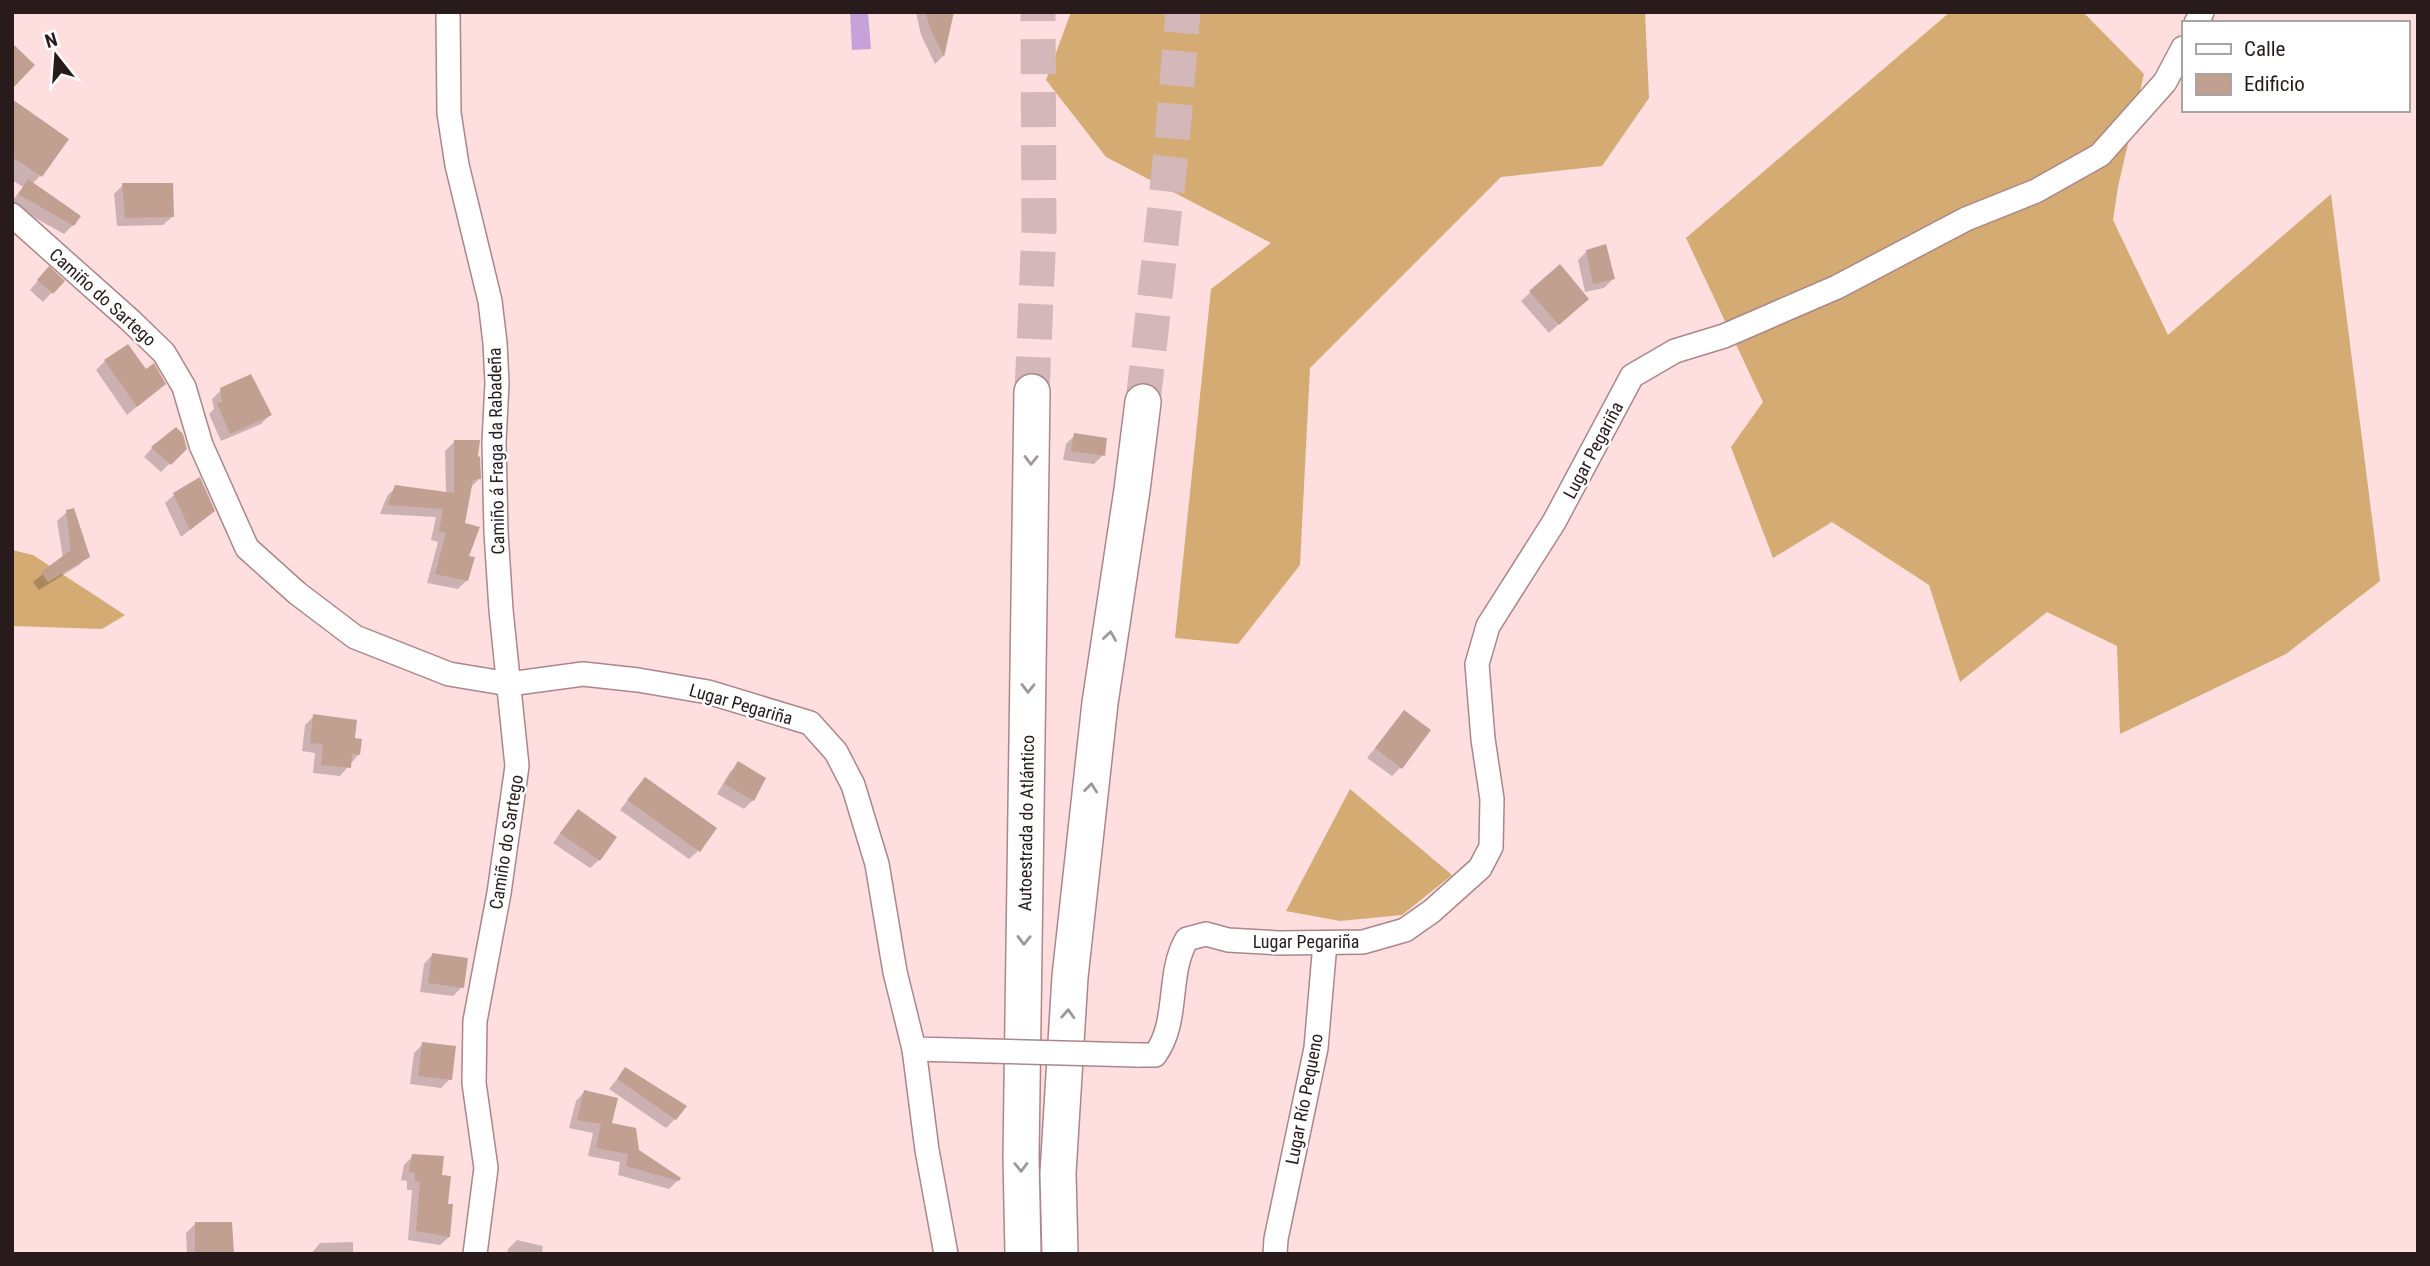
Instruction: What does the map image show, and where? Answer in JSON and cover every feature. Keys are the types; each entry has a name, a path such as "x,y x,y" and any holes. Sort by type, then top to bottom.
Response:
{"highway":[{"name":"Autoestrada do Atlántico","path":"1023,1254 1021,1157 1032,392"},
{"path":"1060,1254 1058,1173 1070,977 1100,703 1143,402"}],"street":[{"name":"Camiño á Fraga da Rabadeña","path":"448,12 449,113 457,165 490,301 495,343 498,383 494,442 496,532 509,684"},
{"name":"Lugar Pegariña","path":"509,684 583,674 638,680 708,692 810,723 836,752 853,785 877,864 895,972 914,1049 1155,1055 1164,1043 1169,1027 1180,952 1187,939 1206,934 1228,940 1363,942 1405,930 1432,911 1480,868 1491,847 1492,799 1483,739 1477,664 1488,626 1555,522 1632,376 1675,351 1724,336 1837,287 1966,219 2036,191 2100,155 2165,82 2182,50"},
{"name":"Camiño do Sartego","path":"12,215 164,354 184,387 201,444 247,548 297,593 355,637 449,674 509,684 517,766 499,893 475,1021 474,1083 486,1168 475,1254"},
{"name":"Lugar Río Pequeno","path":"1275,1254 1316,1048 1325,943"},
{"path":"914,1049 927,1150 946,1254"}],"shaded area":[{"path":"850,12 868,12 871,49 852,50"},
{"path":"1071,12 1645,12 1649,98 1602,166 1501,177 1310,368 1300,565 1238,644 1175,638 1211,289 1271,243 1106,157 1046,80"},
{"path":"1950,12 2083,12 2144,74 2113,220 2168,335 2331,194 2380,581 2286,654 2120,734 2117,646 2047,612 1960,682 1929,585 1832,522 1773,558 1731,447 1763,402 1686,238"},
{"path":"12,550 33,555 125,615 102,629 12,626"},
{"path":"1350,789 1452,875 1402,915 1340,921 1286,911"}],"building":[{"path":"926,12 954,12 944,57 929,26"},
{"path":"12,43 35,65 12,89"},
{"path":"12,99 69,139 42,177 12,157"},
{"path":"28,179 81,216 74,226 18,194"},
{"path":"122,183 173,183 174,217 125,218"},
{"path":"1606,244 1615,279 1593,284 1586,250"},
{"path":"1560,264 1589,299 1559,325 1529,291"},
{"path":"49,266 65,281 53,294 37,280"},
{"path":"128,344 146,369 154,363 166,384 137,407 104,360"},
{"path":"251,374 272,415 230,434 217,403 222,402 220,388"},
{"path":"176,427 183,434 187,449 171,465 151,447"},
{"path":"1074,433 1107,438 1105,456 1071,451"},
{"path":"454,440 480,440 478,456 481,479 473,480 465,523 480,527 469,556 475,557 468,581 435,574 446,533 439,531 443,509 387,505 395,485 454,493"},
{"path":"200,477 215,511 190,530 173,493"},
{"path":"74,508 90,557 48,582 41,572 71,550 66,510"},
{"path":"1404,710 1431,730 1402,769 1375,748"},
{"path":"313,714 357,720 355,738 362,739 360,755 352,754 351,768 321,765 323,744 310,743"},
{"path":"738,761 766,778 754,801 724,784"},
{"path":"645,777 717,828 700,852 627,800"},
{"path":"578,809 617,837 600,861 560,833"},
{"path":"432,953 468,958 464,988 428,983"},
{"path":"422,1042 456,1046 452,1080 418,1076"},
{"path":"625,1067 687,1106 676,1120 617,1079"},
{"path":"584,1090 618,1098 612,1123 636,1128 639,1150 681,1178 679,1181 626,1166 628,1154 596,1148 601,1124 577,1120"},
{"path":"412,1154 444,1156 442,1175 451,1176 448,1204 453,1204 450,1237 416,1231 420,1182 415,1181 415,1173 409,1172"},
{"path":"195,1222 232,1222 234,1254 195,1254"}],"tunnel":[{"path":"1032,392 1039,230 1038,12"},
{"path":"1143,402 1171,154 1183,12"}]}
